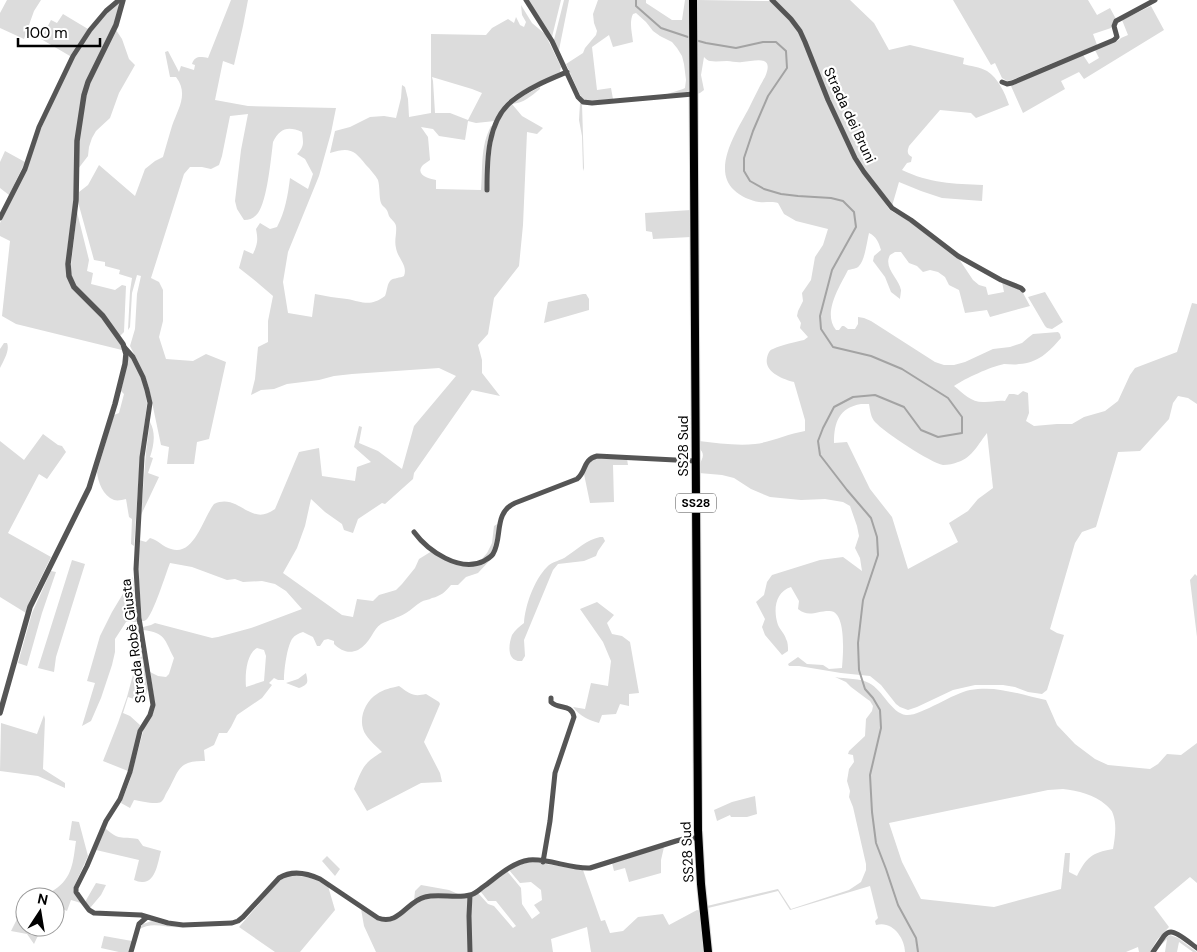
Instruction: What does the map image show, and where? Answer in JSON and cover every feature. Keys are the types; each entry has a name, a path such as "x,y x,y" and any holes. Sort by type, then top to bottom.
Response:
{"main road":[{"name":"SS28 Sud","path":"693,0 698,838 708,952"}],"street":[{"path":"0,218 24,169 39,127 73,56 90,30 106,11 121,0"},
{"path":"0,712 31,605 86,493 125,366 125,348 121,341 109,324 74,288 68,268 76,200 77,141 83,100 88,82 116,25 121,0"},
{"path":"526,0 552,41 578,97 582,101 586,103 694,94"},
{"name":"Strada dei Bruni","path":"772,0 791,19 801,34 828,100 857,162 892,208 914,222 962,259 1023,290"},
{"path":"1002,82 1012,83 1114,40 1117,36 1114,27 1116,21 1155,0"},
{"path":"487,190 487,166 490,144 496,123 504,109 510,102 525,92 567,72"},
{"name":"Strada Robè Giusta","path":"125,348 132,355 143,377 150,403 142,457 136,569 139,618 152,707 150,715 142,727 129,776 120,799 106,821 75,889 76,892 92,912 99,914 141,915 186,926 235,922 243,917 278,879 283,875 292,874 306,874 320,879 385,920 395,918 424,897 470,895"},
{"path":"414,532 424,543 449,560 464,564 477,564 493,554 501,517 507,508 515,503 576,480 581,476 586,462 592,457 695,461"},
{"path":"543,862 555,773 574,717 571,709 553,705 551,698"},
{"path":"470,952 470,895 516,864 532,860 578,868 590,868 676,841 698,838"},
{"path":"131,952 138,924 147,916"},
{"path":"1153,952 1164,936 1172,932 1178,934 1197,948"}],"shaded area":[{"path":"7,0 41,0 34,11 24,39 0,28 0,13"},
{"path":"231,0 248,0 234,65 223,61 215,100 248,106 336,108 319,176 288,252 283,282 288,313 312,317 315,294 371,303 385,296 391,280 404,276 404,265 395,245 396,226 381,203 378,180 355,153 342,150 330,153 335,131 350,127 370,117 384,116 396,118 402,85 405,87 408,99 409,117 431,113 431,34 486,35 492,28 508,19 514,23 516,17 520,25 524,27 526,22 522,15 521,5 532,23 545,34 561,67 560,72 523,90 510,99 495,121 476,123 468,121 465,140 439,136 433,129 421,127 428,137 430,160 423,165 420,171 427,177 436,180 436,189 481,190 487,134 492,126 485,166 485,190 489,190 492,144 495,132 499,121 512,104 522,116 543,128 537,134 527,132 523,225 519,266 494,298 488,334 478,345 482,360 482,373 500,396 472,390 414,473 413,479 385,504 382,503 358,519 353,533 344,530 342,524 311,499 305,526 297,548 283,573 342,615 353,617 357,599 373,601 379,595 396,590 415,568 419,559 432,551 447,560 461,565 476,564 492,558 478,573 466,577 458,585 451,585 440,595 422,601 403,615 381,624 366,644 358,650 351,652 342,650 334,644 334,641 328,639 324,640 320,646 317,646 313,637 303,632 296,635 289,647 284,680 274,678 269,683 272,685 262,698 237,715 227,733 219,733 214,745 204,750 205,761 196,761 183,765 161,802 152,803 134,800 130,808 121,803 130,780 144,728 155,707 150,672 166,677 169,674 174,658 160,635 143,630 143,627 155,623 212,638 251,628 302,609 286,591 275,584 262,581 243,582 235,579 227,580 192,567 170,563 149,617 142,621 138,568 139,540 146,542 150,538 171,549 179,550 186,547 197,535 214,504 223,502 231,502 258,515 266,514 275,509 299,452 319,448 322,476 355,481 357,467 371,462 354,447 359,426 362,427 359,443 378,451 402,469 414,426 456,376 439,368 352,374 287,384 274,389 261,390 251,395 255,379 258,347 268,342 268,321 273,296 239,268 244,250 253,254 257,242 256,229 260,223 270,229 277,227 286,203 290,178 308,189 313,174 305,159 297,154 302,146 302,132 293,129 282,131 273,142 268,179 261,207 253,217 244,220 237,209 235,201 241,150 248,114 230,116 219,165 211,169 190,167 184,174 151,278 159,282 163,290 163,321 159,337 166,359 193,361 206,354 226,362 209,439 197,442 194,464 167,464 169,447 161,445 149,388 130,346 135,329 137,294 141,276 137,275 132,293 130,327 128,330 132,278 119,274 120,270 105,266 105,262 94,260 78,202 79,192 88,185 99,165 135,196 145,169 163,157 181,102 182,89 176,77 170,77 165,52 168,51 179,72 181,66 194,70 195,65 192,64 197,58 208,58","holes":["432,77 482,93 468,120 450,113 435,113","257,648 264,650 266,656 264,681 246,687 248,660"]},
{"path":"528,0 561,0 552,37"},
{"path":"564,0 569,0 559,50 554,40"},
{"path":"598,0 646,0 646,3 672,20 682,20 685,0 690,0 689,91 664,95 685,88 686,80 682,56 672,42 653,31 636,13 633,14 631,20 633,42 613,47 609,35 592,47 597,90 611,88 613,99 587,101 583,99 566,64 583,53 596,35 597,31 593,14"},
{"path":"698,0 770,1 799,33 850,150 889,209 906,219 959,259 973,280 979,285 986,287 988,295 1004,292 1002,282 1022,291 1030,306 990,317 987,310 965,313 959,290 949,285 945,277 938,272 930,270 923,272 917,266 909,263 901,252 895,252 890,255 888,264 900,286 900,299 891,292 885,277 873,261 874,256 881,250 877,240 869,233 861,263 857,268 848,270 834,300 831,316 836,330 839,330 842,326 848,329 855,329 858,324 858,317 864,318 935,362 944,365 965,362 993,349 1022,343 1033,334 1058,332 1061,338 1037,359 1026,363 998,365 954,386 968,397 980,402 1005,401 1009,394 1018,395 1023,391 1028,393 1029,413 1026,421 1034,426 1072,424 1084,417 1105,411 1118,401 1135,368 1177,352 1192,303 1197,304 1197,404 1188,398 1178,396 1173,403 1169,419 1140,451 1118,452 1096,527 1082,532 1075,543 1050,629 1064,635 1047,690 1042,694 1003,685 975,685 953,690 908,710 896,704 881,685 870,676 789,666 788,664 798,657 807,664 823,665 829,669 842,668 843,654 843,635 839,618 835,613 829,611 809,614 802,612 798,609 799,601 791,587 786,589 779,597 776,608 778,625 787,640 788,651 782,655 765,635 762,627 765,619 756,602 764,595 767,582 772,575 820,560 843,557 862,571 860,558 855,548 859,536 857,526 850,506 843,502 825,499 801,500 770,497 751,489 734,478 699,473 699,466 703,455 699,448 699,441 748,445 767,442 805,431 805,420 794,382 780,377 771,371 768,367 767,358 772,350 808,337 800,328 801,323 797,316 803,301 802,293 811,280 815,257 823,245 828,229 796,221 784,214 778,203 759,202 746,198 734,190 728,181 725,171 729,149 765,77 767,70 766,62 758,60 740,62 712,61 704,57 701,75 704,90 697,94","holes":["869,404 871,414 880,427 919,453 943,465 963,460 975,450 987,433 993,488 978,499 968,511 949,523 958,542 908,569 892,517 870,489 847,442 834,443 835,429 839,417 854,406"]},
{"path":"775,0 850,0 874,23 889,50 910,45 964,58 963,64 981,68 991,74 1001,86 1009,105 976,118 971,113 940,110 909,146 908,153 912,157 911,162 907,163 902,170 932,180 983,185 982,201 942,198 899,182 892,206 865,171 855,154 794,20"},
{"path":"953,0 1088,0 1097,15 1110,8 1116,19 1111,28 1093,34 1097,45 1007,81 1002,78 995,63 991,65"},
{"path":"121,1 118,16 84,88 75,193 67,252 72,289 106,323 122,350 16,324 2,316 10,241 0,236 0,223 27,168 40,131 67,71 83,42 107,12"},
{"path":"1151,6 1164,30 1084,79 1079,72 1061,81 1065,89 1023,113 1011,86 1083,55 1089,64 1099,58 1095,50 1128,35 1122,20"},
{"path":"63,14 88,29 70,56 41,39 51,20 57,23"},
{"path":"116,30 122,39 129,59 135,65 119,93 110,118 96,131 89,147 88,156 78,169 81,125 87,92"},
{"path":"540,87 540,89 524,101 512,104"},
{"path":"580,103 582,104 583,171 582,136 579,120"},
{"path":"5,151 25,162 9,195 0,188 0,162"},
{"path":"691,210 691,237 653,239 652,232 646,231 645,213"},
{"path":"77,212 89,260 87,271 93,273 91,284 115,290 122,285 126,286 124,332 120,336 105,315 77,288 71,274"},
{"path":"1045,292 1063,322 1052,329 1045,326 1028,297"},
{"path":"586,294 589,299 589,310 544,323 548,302"},
{"path":"4,343 7,343 8,349 0,368 0,349"},
{"path":"129,355 141,377 147,404 140,459 134,546 131,544 132,519 129,517 126,499 114,500 110,498 100,484 97,472 114,415 119,413 124,394 121,391"},
{"path":"150,422 154,439 150,457 153,458 148,473 159,477 141,515 146,452"},
{"path":"43,434 62,446 66,452 47,479 39,474 8,533 51,557 30,600 26,613 0,597 0,441 24,460"},
{"path":"597,458 627,459 628,465 613,465 614,502 590,503 584,474 588,463"},
{"path":"499,523 492,552 481,560 492,543 494,526"},
{"path":"603,537 605,541 596,556 584,561 558,564 553,570 524,640 525,656 522,661 514,659 509,648 512,635 524,623 531,594 542,572 551,563 565,558 586,542"},
{"path":"72,560 85,564 56,657 54,672 38,668"},
{"path":"51,571 56,572 27,666 18,663 32,613"},
{"path":"1195,574 1197,576 1197,637 1190,580"},
{"path":"133,577 137,622 126,622 115,639 112,665 101,698 91,721 82,726 95,683 87,681 100,636"},
{"path":"597,602 614,615 607,623 612,634 622,636 630,642 639,693 629,694 629,706 620,704 616,714 602,715 599,723 584,717 573,707 585,709 591,683 608,686 611,661 603,642 580,609"},
{"path":"141,645 148,689 143,702 128,697 123,713 130,716 140,725 128,771 103,761 127,697"},
{"path":"306,673 307,682 302,687 299,688 286,683 298,679"},
{"path":"835,677 866,681 879,691 891,706 906,715 912,715 970,690 990,689 1009,691 1046,700 1057,725 1075,744 1095,759 1108,765 1150,769 1158,764 1167,754 1181,755 1197,743 1197,883 1190,877 1154,907 1169,927 1157,940 1150,952 1139,952 1138,947 1126,952 905,952 903,941 896,931 887,925 876,925 875,921 878,918 870,886 790,910 778,891 708,908 707,906 778,889 791,909 849,890 861,882 866,870 866,864 849,797 850,791 847,781 849,769 854,762 853,755 848,754 865,736 866,719 873,706 870,701 846,682","holes":["1063,789 1091,796 1109,808 1113,813 1115,827 1113,849 1090,857 1077,876 1069,872 1070,853 1065,853 1061,889 994,907 921,899 902,862 889,823 1048,790"]},
{"path":"399,686 412,694 426,694 440,704 424,742 440,773 442,782 421,783 367,811 354,789 364,767 382,752 363,730 363,713 365,707 377,694"},
{"path":"44,715 43,769 65,783 65,788 38,776 0,771 1,723 37,734"},
{"path":"755,796 757,814 747,817 731,817 730,815 717,821 714,810 732,802"},
{"path":"72,821 79,822 88,856 73,889 81,903 71,900 67,911 65,910 65,887 57,887 69,874 73,862 76,841 69,840"},
{"path":"105,828 117,836 138,839 143,846 161,851 156,871 150,879 142,882 134,880 139,860 96,850"},
{"path":"664,847 661,873 629,882 625,868 614,871 612,863"},
{"path":"327,856 340,869 335,876 322,861"},
{"path":"529,862 583,870 601,921 605,920 610,933 623,931 638,917 663,914 669,925 697,910 701,911 705,952 591,952 587,927 551,939 553,952 471,952 472,897 478,893 488,904 494,906 513,928 516,926 496,901 488,901 481,892 507,871 521,888 522,904 532,919 540,913 534,905 542,900 541,890 531,882 520,883 509,870"},
{"path":"288,876 309,878 328,886 335,910 300,952 275,952 239,927 277,883"},
{"path":"96,883 106,885 101,895 90,908 85,902"},
{"path":"421,885 449,890 458,894 414,901 415,891"},
{"path":"432,898 469,898 468,952 376,952 364,926 361,909 377,918 390,921 422,900"},
{"path":"152,921 169,926 182,927 154,925 138,930 143,924"},
{"path":"15,923 15,932 11,931"},
{"path":"1170,935 1178,938 1197,952 1193,952 1179,942 1177,952 1165,952 1167,939 1159,947 1163,940"},
{"path":"104,936 132,941 130,952 119,952 101,948"},
{"path":"29,937 37,937 34,944"}],"waterway":[{"path":"636,0 636,6 661,28 691,38"},
{"path":"695,40 736,48 763,42 776,42 786,51 787,68 768,96 753,131 744,158 744,171 750,181 764,189 781,194 831,198 843,201 854,212 856,227 832,270 820,316 821,329 833,347 871,356 902,369 948,398 962,417 962,433 938,437 921,430 904,407 875,395 853,397 834,407 818,441 820,455 871,518 877,537 878,555 863,600 858,643 859,670 865,689 880,710 881,728 870,775 872,812 876,843 898,905 916,938 918,952"}]}
